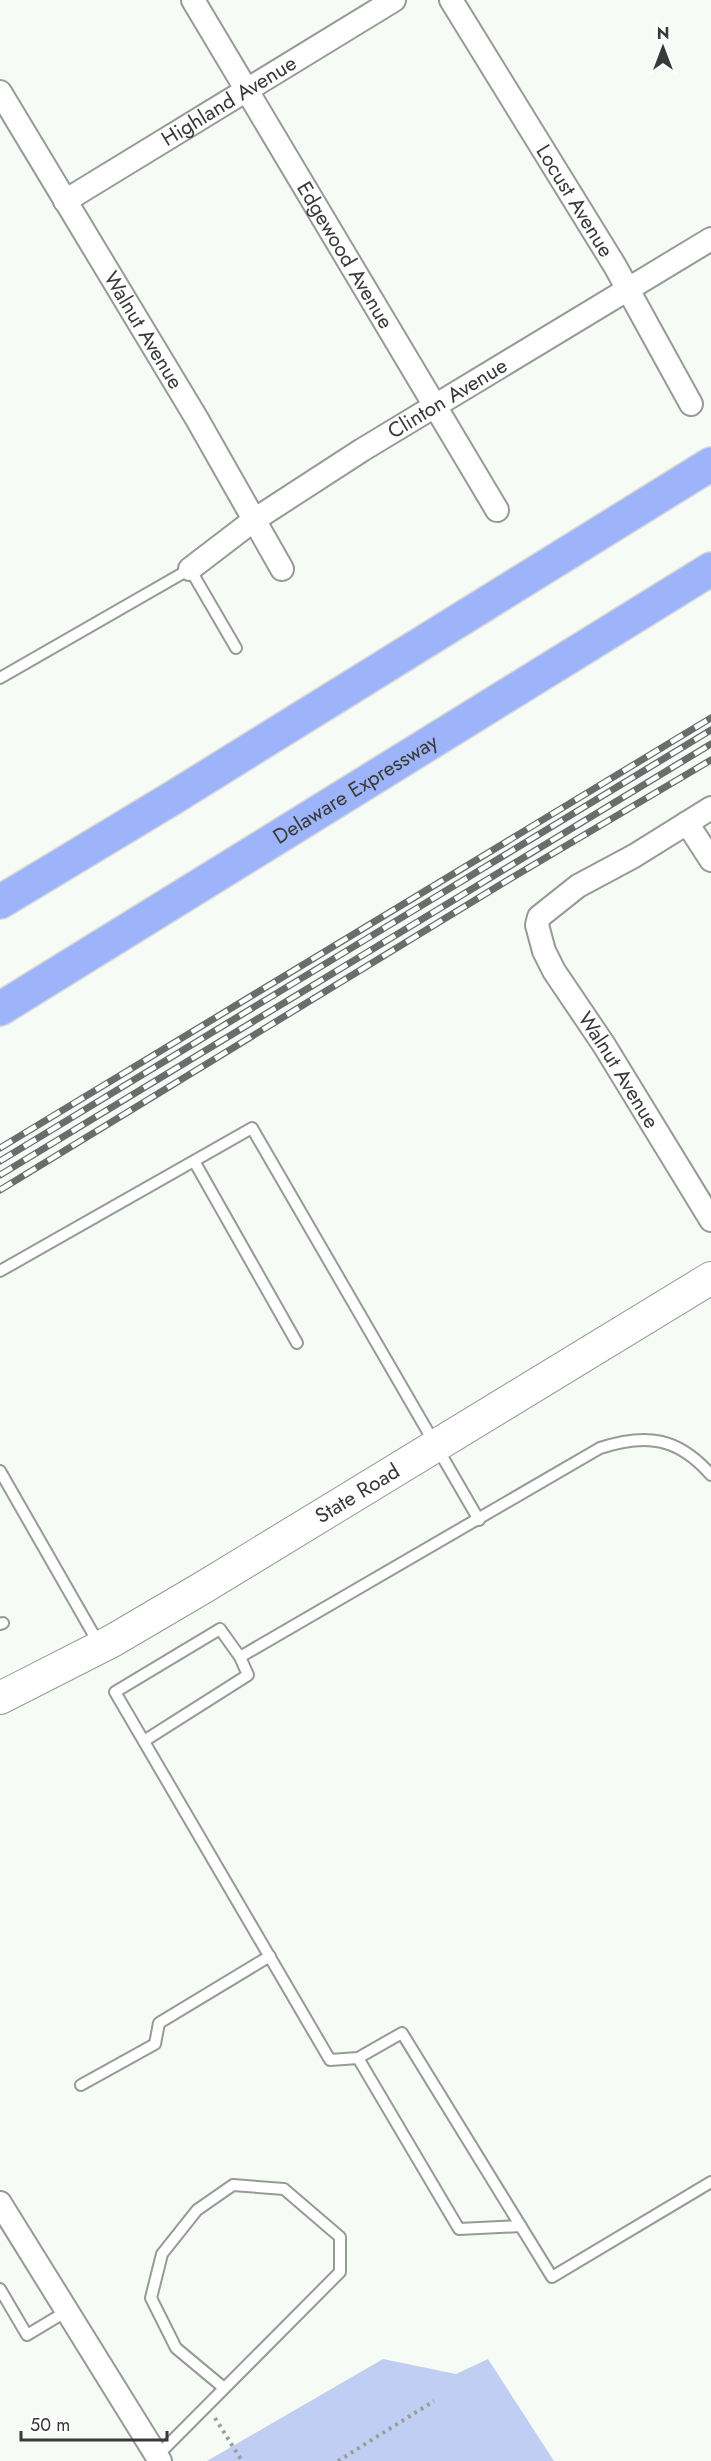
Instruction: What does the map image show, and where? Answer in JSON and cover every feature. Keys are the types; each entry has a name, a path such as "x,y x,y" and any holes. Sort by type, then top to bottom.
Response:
{"highway":[{"path":"0,902 171,799 711,464"},
{"name":"Delaware Expressway","path":"0,1009 711,569"}],"main road":[{"name":"State Road","path":"0,1698 101,1646 204,1587 711,1278"}],"street":[{"name":"Edgewood Avenue","path":"193,0 496,510"},
{"name":"Highland Avenue","path":"65,201 394,0"},
{"name":"Locust Avenue","path":"451,0 629,290 691,404"},
{"name":"Walnut Avenue","path":"0,92 197,418 282,569"},
{"name":"Clinton Avenue","path":"190,569 254,520 362,450 711,239"},
{"path":"711,808 687,823 711,860"},
{"name":"Walnut Avenue","path":"687,823 578,886 539,917 537,925 544,951 554,971 604,1045 711,1220"},
{"path":"0,2203 158,2458"}],"lane":[{"path":"0,678 190,569 236,648"},
{"path":"0,1271 252,1128 479,1520"},
{"path":"194,1161 297,1343"},
{"path":"240,1657 600,1448 624,1440 650,1439 676,1446 698,1459 711,1475"},
{"path":"0,1471 101,1646"},
{"path":"144,1741 248,1675 240,1657 220,1629 115,1692 330,2060 358,2058 402,2033 552,2277 711,2182"},
{"path":"81,2085 155,2044 159,2023 270,1956"},
{"path":"358,2058 459,2229 521,2226"},
{"path":"158,2458 207,2405 224,2388 340,2272 340,2237 284,2189 233,2186 197,2210 162,2254 151,2298 176,2348 224,2388"},
{"path":"0,2289 27,2335 67,2311"}],"path":[{"path":"338,2461 434,2401"},
{"path":"207,2405 242,2461"}],"water":[{"path":"383,2359 456,2374 488,2359 554,2461 207,2461"}],"railway":[{"path":"0,1148 711,718"},
{"path":"0,1161 711,730"},
{"path":"0,1175 711,744"},
{"path":"0,1190 508,880 711,760"}]}
